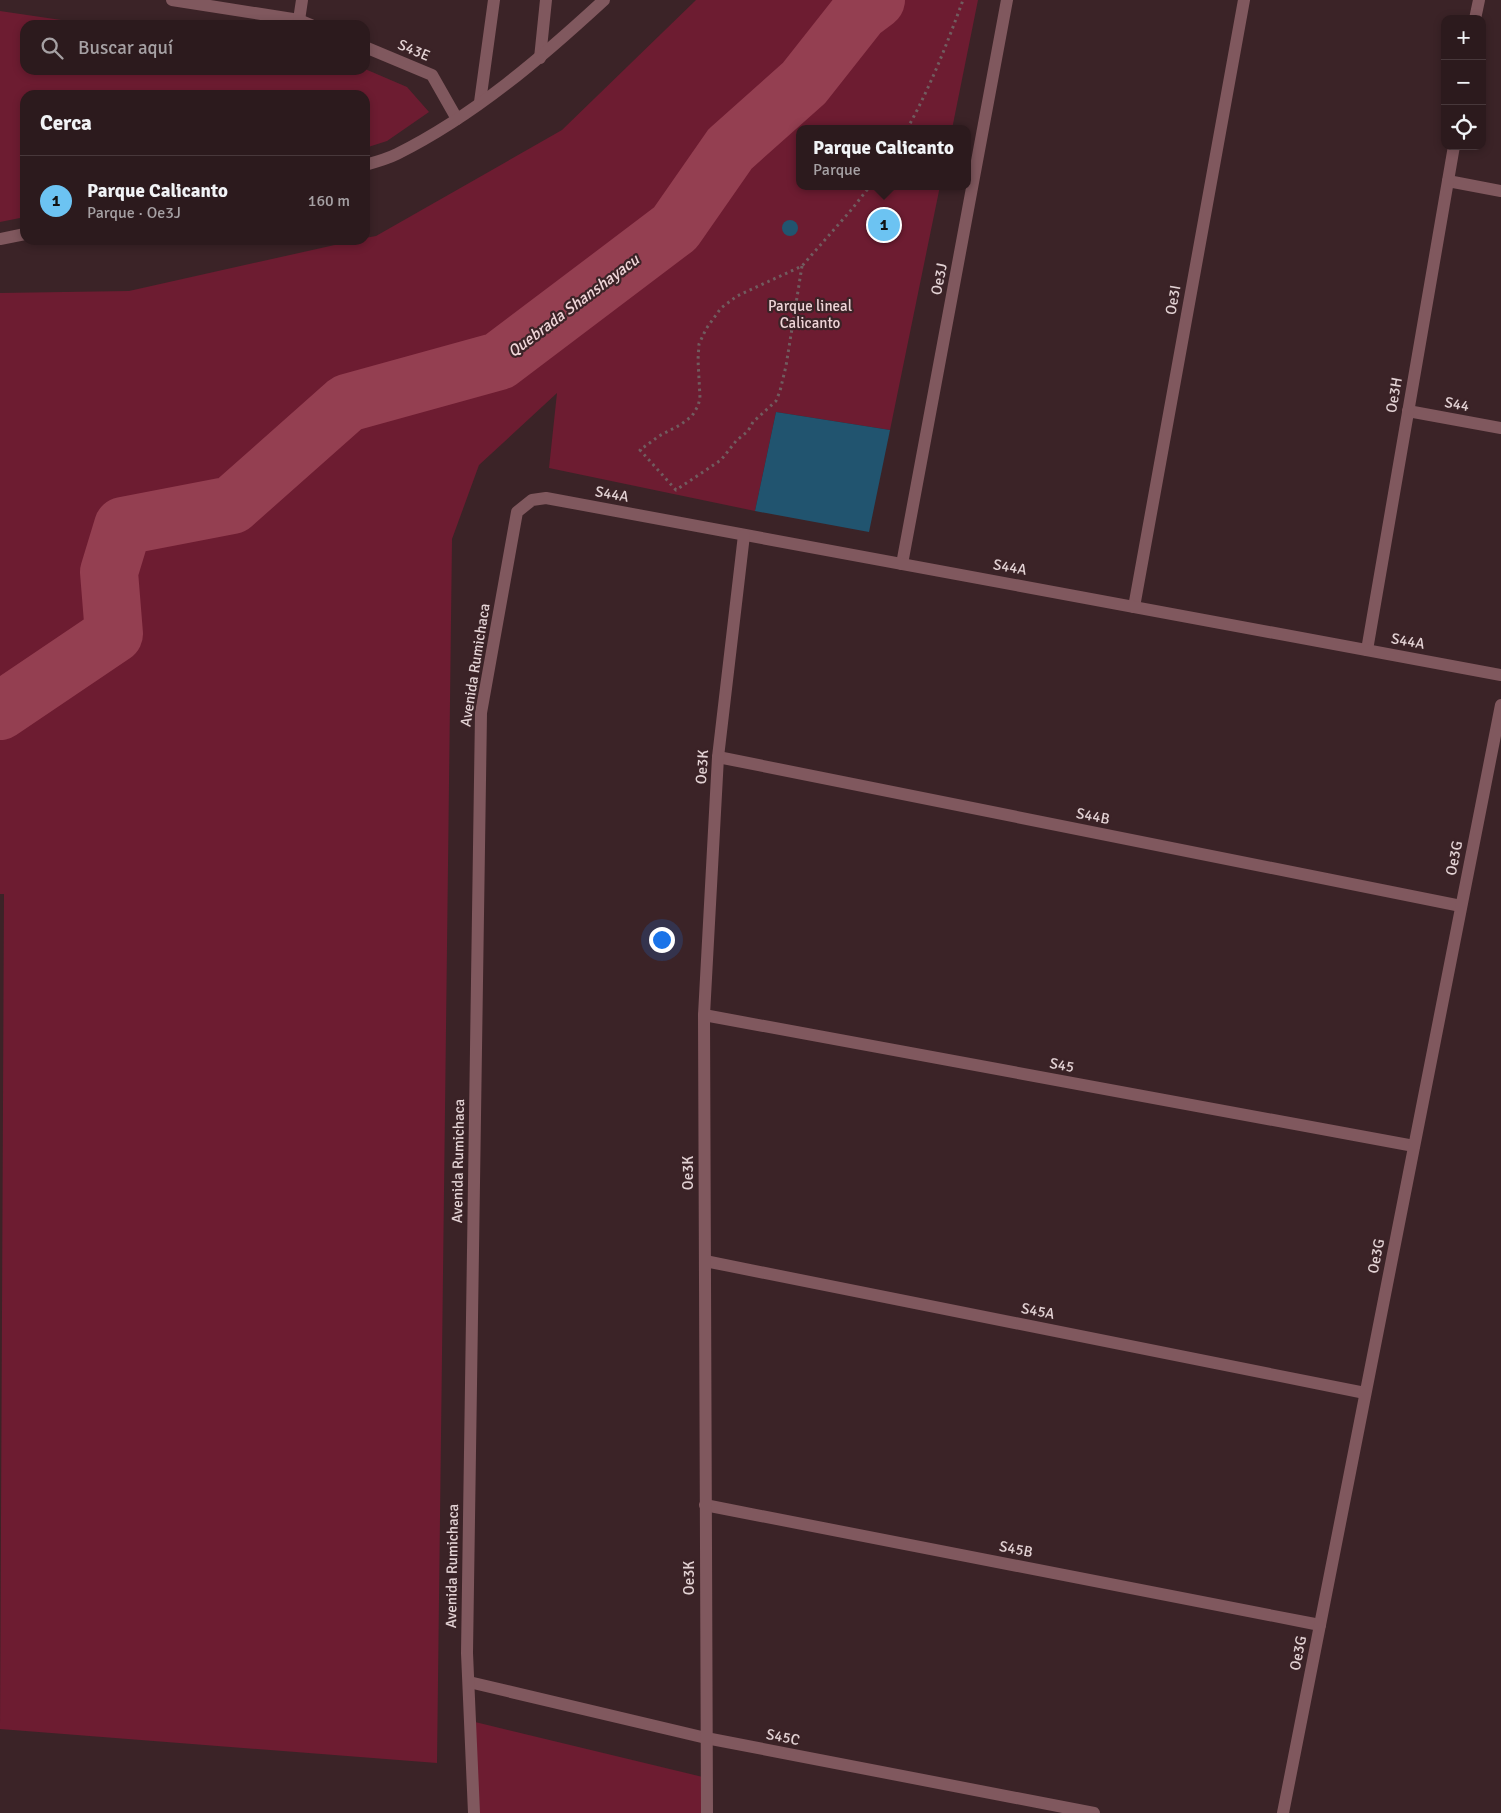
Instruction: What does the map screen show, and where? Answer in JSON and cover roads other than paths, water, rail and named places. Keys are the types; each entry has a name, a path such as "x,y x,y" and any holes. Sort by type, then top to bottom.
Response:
{"street":[{"path":"172,0 293,20"},
{"path":"302,0 305,20"},
{"path":"480,102 494,0"},
{"path":"540,58 546,0"},
{"path":"370,163 396,155 457,119 540,58 604,0"},
{"name":"Oe3J","path":"902,564 1007,0"},
{"name":"Oe3I","path":"1134,607 1244,0"},
{"path":"1477,15 1479,0"},
{"name":"S43E","path":"370,50 432,75 457,119"},
{"name":"Oe3H","path":"1366,650 1453,150"},
{"path":"1448,181 1501,191"},
{"path":"0,238 20,235"},
{"name":"S44","path":"1408,411 1501,428"},
{"name":"S44A","path":"517,512 532,500 546,498 1501,675"},
{"name":"Avenida Rumichaca","path":"474,1813 467,1653 481,713 517,512"},
{"name":"Oe3K","path":"707,1813 704,1015 718,758 744,535"},
{"name":"Oe3G","path":"1283,1813 1501,705"},
{"name":"S44B","path":"718,758 1461,906"},
{"name":"S45","path":"704,1015 1414,1146"},
{"name":"S45A","path":"705,1261 1366,1393"},
{"name":"S45B","path":"705,1505 1320,1625"},
{"name":"S45C","path":"469,1682 706,1738 1094,1813"}],"waterway":[{"name":"Quebrada Shanshayacu","path":"0,711 114,634 109,572 123,526 232,505 347,403 499,361 675,228 730,149 804,83 860,12 876,0"}],"place":[{"name":"Parque Calicanto","path":"884,225"}],"park label":[{"name":"Parque lineal Calicanto","path":"810,314"}]}
